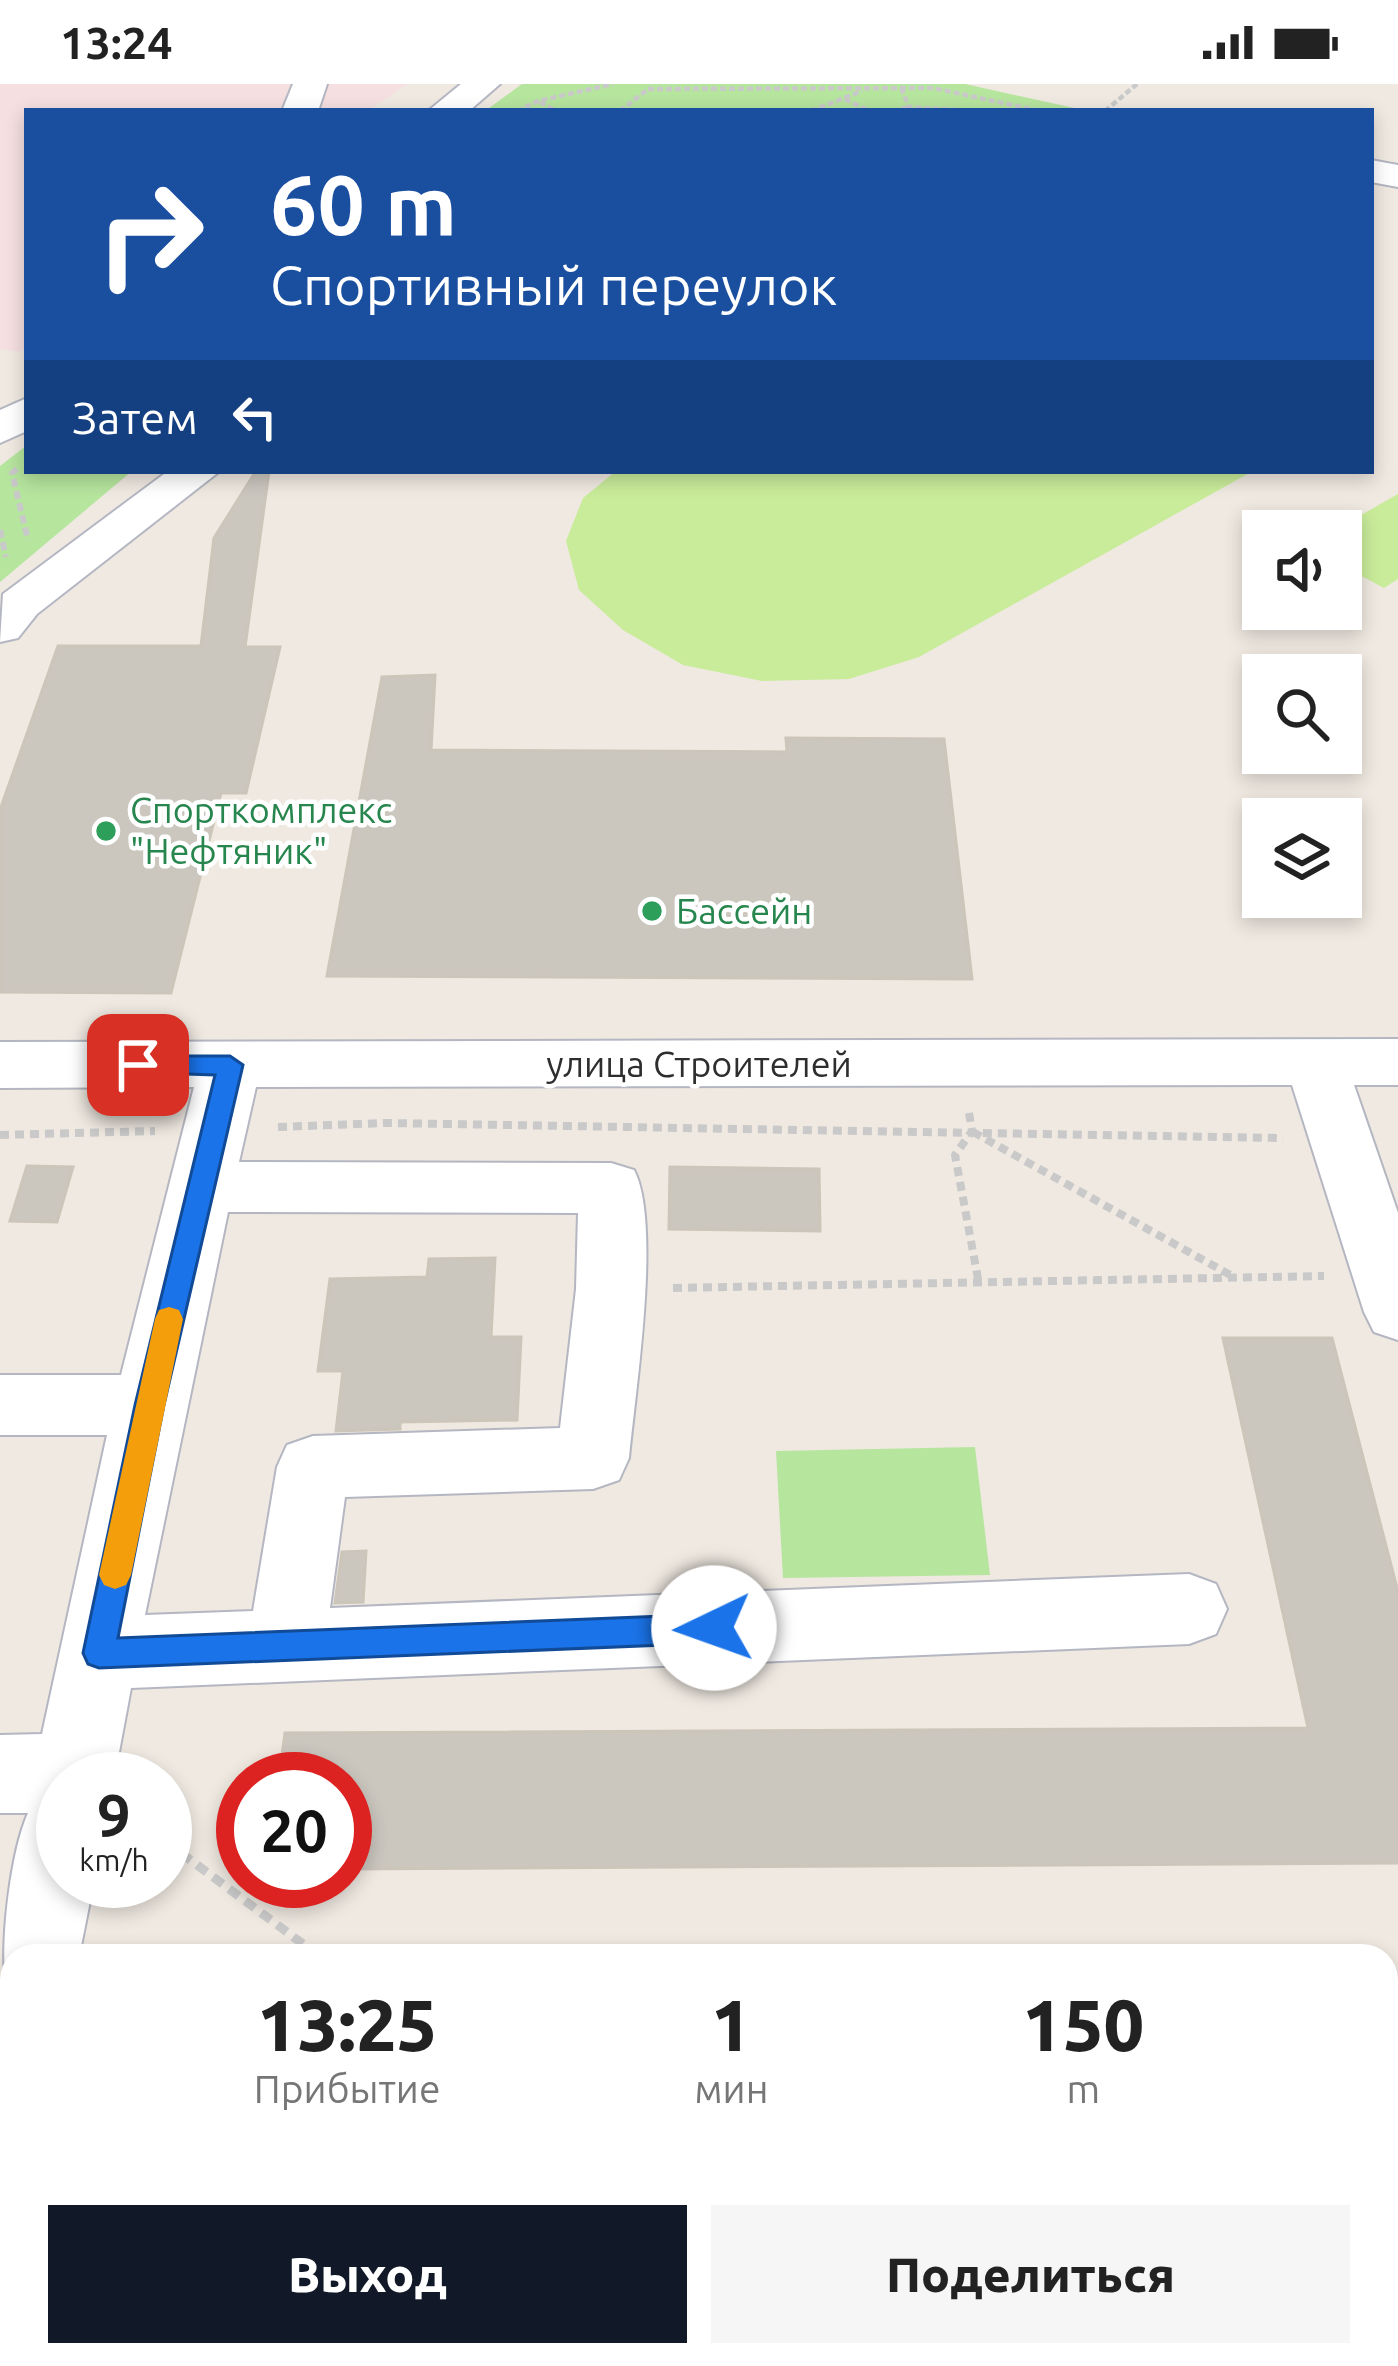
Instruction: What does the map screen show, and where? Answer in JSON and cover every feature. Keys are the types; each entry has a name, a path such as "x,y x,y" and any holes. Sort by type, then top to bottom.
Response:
{"street":[{"path":"450,108 483,84"},
{"path":"0,430 20,391"},
{"path":"0,627 40,590 193,474"},
{"path":"1315,1062 1392,1293"},
{"name":"улица Строителей","path":"0,1065 214,1128 1315,1062 1398,1062"},
{"path":"65,1752 99,1653 149,1405 214,1128 611,1188 610,1289 593,1458 313,1467 286,1646"},
{"path":"0,1405 149,1405"},
{"path":"99,1653 1189,1609"},
{"path":"38,1944 41,1908"}],"path":[{"path":"523,108 613,84"},
{"path":"1109,108 1137,84"},
{"path":"624,108 651,86 933,88 1026,108"},
{"path":"819,108 869,88"},
{"path":"901,88 909,107"},
{"path":"844,98 863,108"},
{"path":"538,101 551,108"},
{"path":"905,108 925,108"},
{"path":"24,463 12,473 40,590"},
{"path":"0,1135 385,1123 1344,1140"},
{"path":"972,1131 1237,1279"},
{"path":"972,1131 955,1155 979,1284"},
{"path":"610,1289 1237,1279 1392,1293"},
{"path":"192,1861 303,1944"}],"shaded area":[{"path":"0,84 407,84 372,108 24,108 24,349 0,349"}],"green space":[{"path":"522,84 965,84 1074,108 489,108"},
{"path":"24,447 24,474 128,474 0,582 0,466"},
{"path":"612,474 1248,474 919,657 849,679 762,681 683,665 623,630 579,590 566,541 583,498"},
{"path":"1398,494 1398,579 1384,588 1362,576 1362,514"},
{"path":"975,1447 990,1575 783,1578 776,1451"}],"building":[{"name":"Спорткомплекс \"Нефтяник\"","path":"254,474 269,474 245,647 280,647 246,793 221,793 171,993 0,992 0,810 58,646 201,646 214,538"},
{"name":"Бассейн","path":"435,675 431,750 787,752 786,738 944,739 972,979 327,976 382,677"},
{"path":"27,1166 73,1167 57,1222 10,1221"},
{"path":"670,1167 819,1169 820,1231 669,1229"},
{"path":"495,1258 491,1337 521,1337 517,1420 400,1422 400,1429 336,1431 343,1371 318,1371 330,1279 427,1277 429,1259"},
{"path":"1223,1338 1332,1338 1398,1592 1398,1863 372,1869 372,1752 283,1752 285,1733 1308,1728"},
{"path":"366,1551 363,1602 335,1603 342,1552"}],"slow traffic":[{"path":"115,1575 169,1319"}],"place":[{"name":"Спорткомплекс \"Нефтяник\"","path":"106,831"},
{"name":"Бассейн","path":"652,911"}],"route":[{"path":"138,1065 230,1065 149,1405 99,1653 714,1628"}]}
